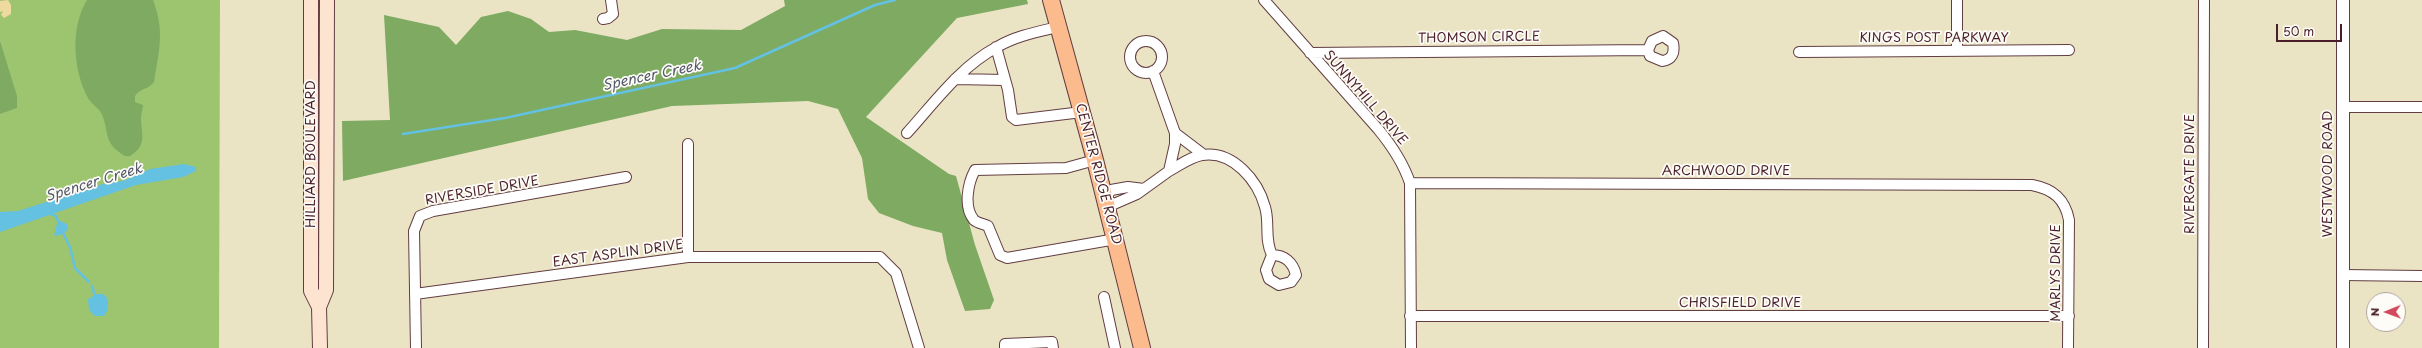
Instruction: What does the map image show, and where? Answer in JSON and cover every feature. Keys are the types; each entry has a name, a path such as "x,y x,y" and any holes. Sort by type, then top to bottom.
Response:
{"main road":[{"name":"HILLIARD BOULEVARD","path":"311,0 311,291 319,307"},
{"name":"HILLIARD BOULEVARD","path":"320,348 319,307 326,290 327,0"},
{"name":"CENTER RIDGE ROAD","path":"1051,0 1116,239 1142,348"}],"street":[{"path":"603,19 608,18 613,14 611,0"},
{"name":"SUNNYHILL DRIVE","path":"1264,0 1395,150 1410,183 1411,348"},
{"path":"1957,0 1957,50"},
{"name":"RIVERGATE DRIVE","path":"2203,348 2204,0"},
{"name":"WESTWOOD ROAD","path":"2343,0 2343,348"},
{"path":"907,133 966,67 996,47 1021,36 1058,26"},
{"path":"996,47 1005,80 1012,118 1016,120 1082,112"},
{"name":"THOMSON CIRCLE","path":"1310,53 1648,50"},
{"name":"KINGS POST PARKWAY","path":"1798,52 2069,50"},
{"path":"1153,71 1169,110 1175,133 1175,144 1169,171"},
{"path":"955,79 1005,80"},
{"path":"2342,107 2422,107"},
{"path":"1175,133 1204,155 1236,164 1251,177 1260,190 1266,209 1267,243 1272,255"},
{"path":"688,144 688,257"},
{"path":"1105,199 1114,204 1144,189 1186,161 1204,155"},
{"path":"1095,160 1066,168 975,170 969,181 968,188 971,214 975,221 988,226 1000,255 1007,258 1116,239"},
{"name":"RIVERSIDE DRIVE","path":"415,294 414,231 420,216 433,211 626,177"},
{"name":"ARCHWOOD DRIVE","path":"1410,183 2032,185 2042,187"},
{"name":"MARLYS DRIVE","path":"2042,187 2051,190 2063,202 2070,220 2068,348"},
{"name":"EAST ASPLIN DRIVE","path":"415,294 688,257 880,257 896,273 919,348"},
{"path":"2343,275 2422,276"},
{"path":"415,294 416,348"},
{"path":"1104,297 1115,348"},
{"name":"CHRISFIELD DRIVE","path":"1410,316 2069,316"},
{"path":"1005,348 1005,344 1052,342 1053,348"}],"green space":[{"path":"0,0 220,0 219,348 0,348"},
{"path":"87,0 153,0 157,11 160,41 154,82 135,96 135,102 143,105 141,118 142,139 139,148 130,156 123,155 111,144 102,114 88,98 79,75 76,36 78,23"},
{"path":"784,0 1027,0 1028,4 957,18 866,117 949,174 956,176 975,245 994,300 990,309 965,311 947,260 942,233 913,226 879,213 868,199 862,158 838,109 808,101 672,106 343,181 342,121 390,120 384,15 439,27 456,45 481,17 508,11 531,19 549,32 575,30 627,40 662,29 741,30 785,6"},
{"path":"0,41 17,96 17,108 0,114"}],"sand":[{"path":"8,0 11,5 11,14 4,18 1,15 3,11 0,12 0,1"}],"water":[{"path":"184,164 196,167 196,171 183,177 136,185 0,232 0,212 18,211 103,184 123,181 150,169"},
{"path":"58,220 67,224 68,229 63,234 54,236"},
{"path":"97,294 103,294 108,299 108,309 104,316 95,316 89,310 88,299"}],"waterway":[{"name":"Spencer Creek","path":"403,134 505,118 735,68 875,5 895,0"},
{"path":"48,213 56,216 59,223"},
{"path":"62,231 70,247 75,268 89,282"},
{"path":"92,286 95,296"}]}
